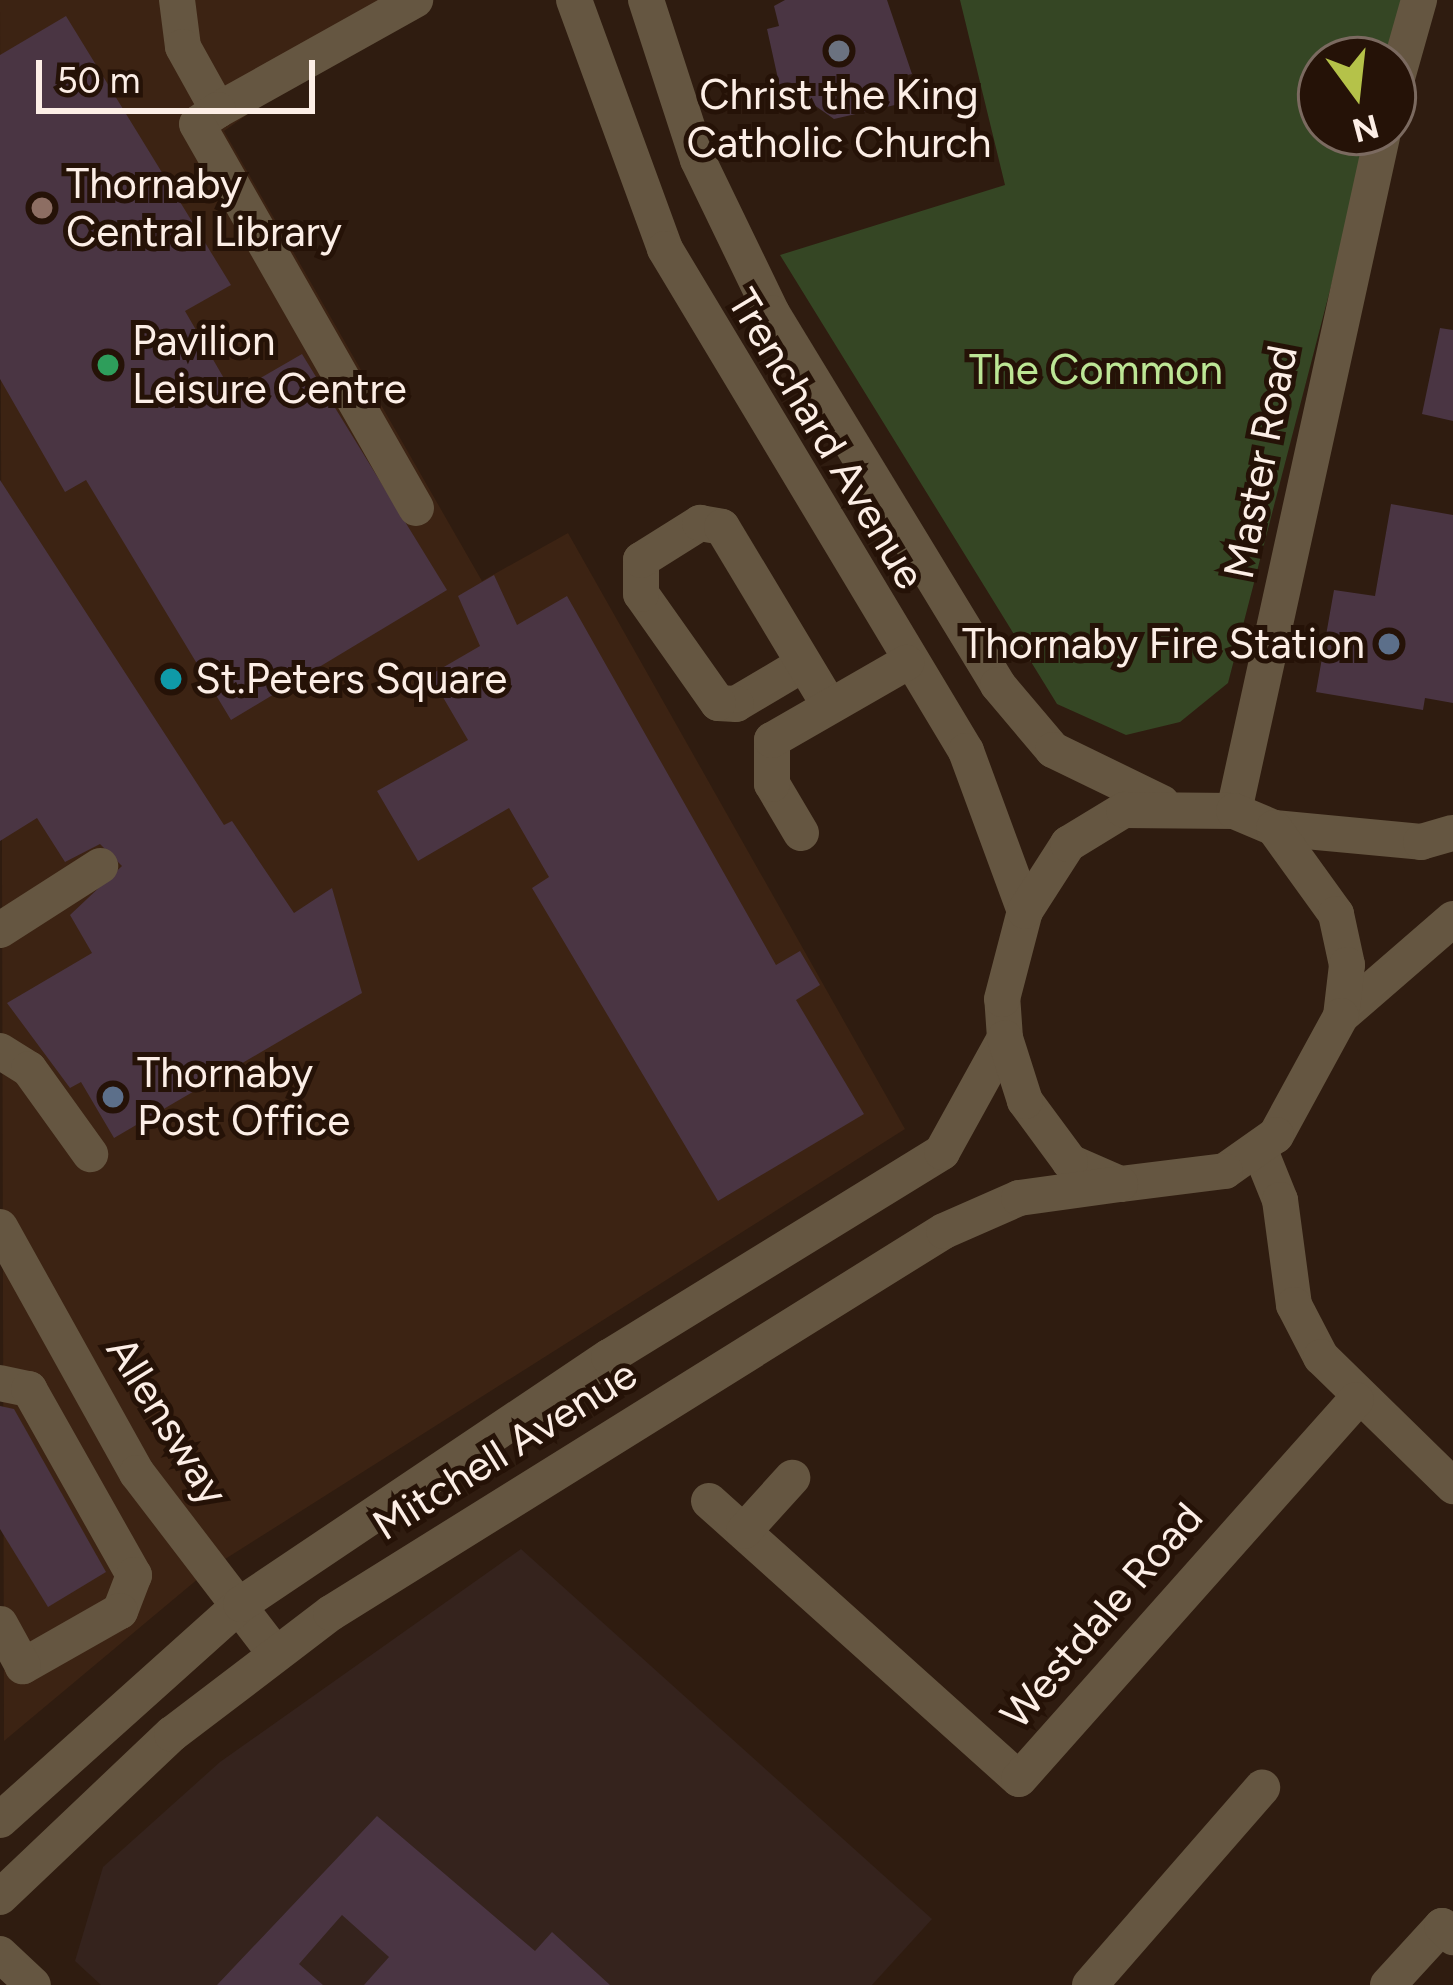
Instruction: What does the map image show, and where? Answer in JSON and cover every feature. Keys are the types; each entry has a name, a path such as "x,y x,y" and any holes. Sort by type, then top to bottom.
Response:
{"street":[{"path":"177,0 183,47 218,110"},
{"path":"415,0 197,124 416,508"},
{"name":"Trenchard Avenue","path":"574,0 648,209 716,349 906,663 966,751 1007,839 1025,911"},
{"name":"Trenchard Avenue","path":"646,0 698,160 772,313 998,686 1053,750 1172,807"},
{"path":"1409,36 1419,0"},
{"name":"Master Road","path":"1234,811 1378,156"},
{"path":"716,349 772,313"},
{"path":"800,666 736,704 718,703 641,594 641,560 700,523 722,527 800,666 830,705"},
{"path":"801,833 764,760 772,740 906,663"},
{"name":"Mitchell Avenue","path":"0,1897 274,1652 944,1231 1019,1198 1120,1184 1189,1182 1259,1148 1298,1105 1341,1016 1347,965 1336,914 1274,828 1234,811 1124,810 1068,844 1025,911 1002,999 1005,1038 1044,1130 1070,1162 1120,1184"},
{"path":"1274,828 1421,842 1453,833"},
{"path":"0,930 100,866"},
{"path":"1341,1016 1453,919"},
{"name":"Mitchell Avenue","path":"0,1820 241,1604 609,1357 942,1152 1005,1038"},
{"path":"0,1052 29,1069 90,1154"},
{"path":"1259,1148 1280,1200 1294,1305 1357,1400 1453,1486"},
{"name":"Allensway","path":"0,1227 136,1473 274,1652"},
{"path":"0,1383 29,1389 134,1575 120,1611 23,1666 0,1624"},
{"name":"Westdale Road","path":"709,1501 1019,1779 1357,1400"},
{"path":"744,1531 792,1478"},
{"path":"1090,1985 1262,1788"},
{"path":"1388,1985 1442,1926 1453,1936"},
{"path":"0,1954 34,1985"}],"shaded area":[{"path":"0,0 410,0 224,131 482,581 568,533 905,1129 211,1568 4,1741"},
{"path":"521,1549 932,1919 872,1985 101,1985 75,1961 103,1867 220,1762"}],"green space":[{"name":"The Common","path":"960,0 1405,0 1396,36 1297,36 1297,156 1365,156 1228,683 1180,722 1126,735 1057,704 780,255 1005,185"}],"building":[{"name":"Christ the King Catholic Church","path":"785,0 887,0 912,74 902,76 908,102 834,119 807,100 784,106 767,29 779,26 774,6"},
{"name":"Pavilion Leisure Centre","path":"66,16 231,285 185,311 233,394 302,354 447,590 231,720 86,480 65,492 0,379 0,55"},
{"path":"1440,328 1453,330 1453,421 1422,414"},
{"path":"0,480 224,825 232,821 294,913 332,888 362,993 114,1138 81,1082 70,1088 7,1003 92,953 70,915 122,866 100,844 65,862 37,818 0,841"},
{"name":"Thornaby Fire Station","path":"1391,504 1453,515 1453,703 1425,698 1423,710 1316,692 1334,590 1375,596"},
{"path":"494,575 517,625 567,596 776,965 800,951 820,985 796,1000 864,1114 718,1201 532,888 549,877 509,808 418,861 377,791 468,740 430,675 480,646 458,596"},
{"path":"0,1406 14,1409 106,1572 48,1607 0,1529"},
{"path":"377,1816 535,1951 552,1932 610,1985 364,1985 389,1957 342,1915 299,1964 323,1985 217,1985"}],"place":[{"name":"Christ the King Catholic Church","path":"839,51"},
{"name":"Thornaby Central Library","path":"42,208"},
{"name":"Pavilion Leisure Centre","path":"108,365"},
{"name":"Thornaby Fire Station","path":"1389,644"},
{"name":"St.Peters Square","path":"171,679"},
{"name":"Thornaby Post Office","path":"113,1097"}]}
